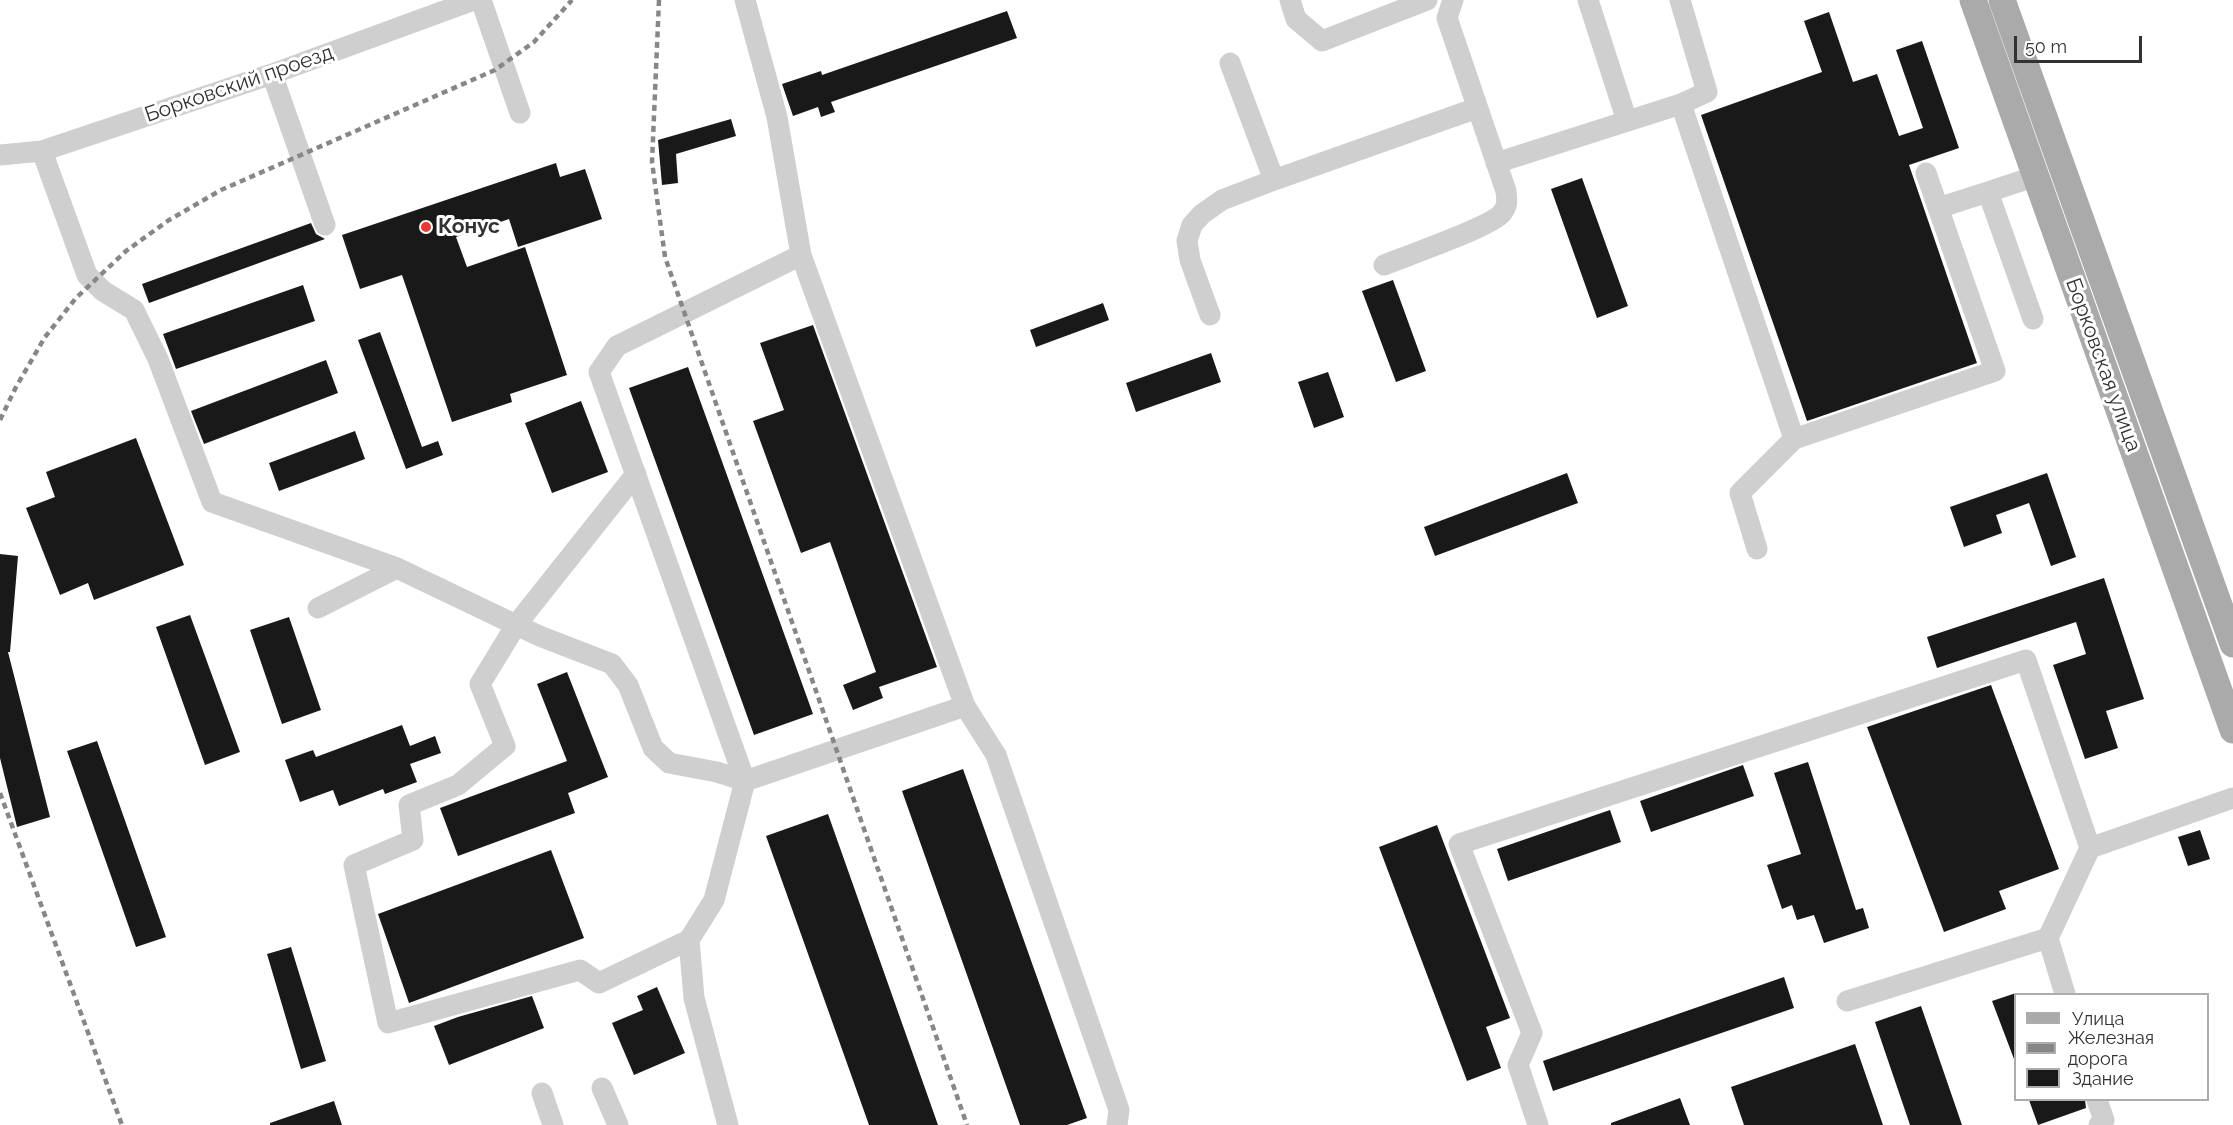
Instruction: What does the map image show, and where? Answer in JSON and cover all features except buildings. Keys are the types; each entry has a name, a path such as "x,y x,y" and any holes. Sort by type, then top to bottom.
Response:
{"main road":[{"name":"Борковская улица","path":"1973,0 2233,730"},
{"name":"Борковская улица","path":"2002,0 2233,644"}],"street":[{"name":"Борковский проезд","path":"0,155 42,151 272,74 474,0"},
{"path":"481,0 520,113"},
{"path":"745,0 777,117 801,255 965,706 996,755 1119,1110 1117,1125"},
{"path":"1290,0 1296,19 1322,41 1426,0"},
{"path":"1384,265 1496,218 1508,203 1506,191 1447,18 1453,0"},
{"path":"1588,0 1627,121"},
{"path":"1496,163 1681,104 1707,93 1680,0"},
{"path":"1230,63 1274,180"},
{"path":"272,74 325,225"},
{"path":"1681,104 1794,439"},
{"path":"1210,315 1190,260 1186,241 1192,225 1202,214 1222,200 1477,108"},
{"path":"42,151 87,275 103,291 134,310 158,359 212,502 397,568 542,637 612,664 628,685 653,748 669,763 717,772 745,781 965,706"},
{"path":"1757,549 1740,493 1794,439 1995,371 1926,173"},
{"path":"1938,208 2036,176"},
{"path":"1988,192 2033,319"},
{"path":"636,474 516,625 480,684 506,746 458,785 409,805 413,840 354,865 388,1023 580,970 599,983 689,940 714,900 745,781 636,474 599,372 616,346 801,255"},
{"path":"318,608 397,568"},
{"path":"1538,1125 1518,1065 1532,1033 1459,844 2026,660 2090,848 2048,938 2065,993"},
{"path":"2090,848 2233,798"},
{"path":"1847,1001 2048,938"},
{"path":"689,940 694,998 728,1125"},
{"path":"602,1088 618,1125"},
{"path":"542,1093 553,1125"},
{"path":"2097,1101 2104,1120 2099,1125"}],"railway":[{"path":"0,420 45,337 76,298 126,251 169,220 221,190 495,70 534,42 572,0"},
{"path":"659,0 652,162 665,257 967,1125"},
{"path":"0,793 122,1125"}],"place":[{"name":"Конус","path":"426,227"}]}
